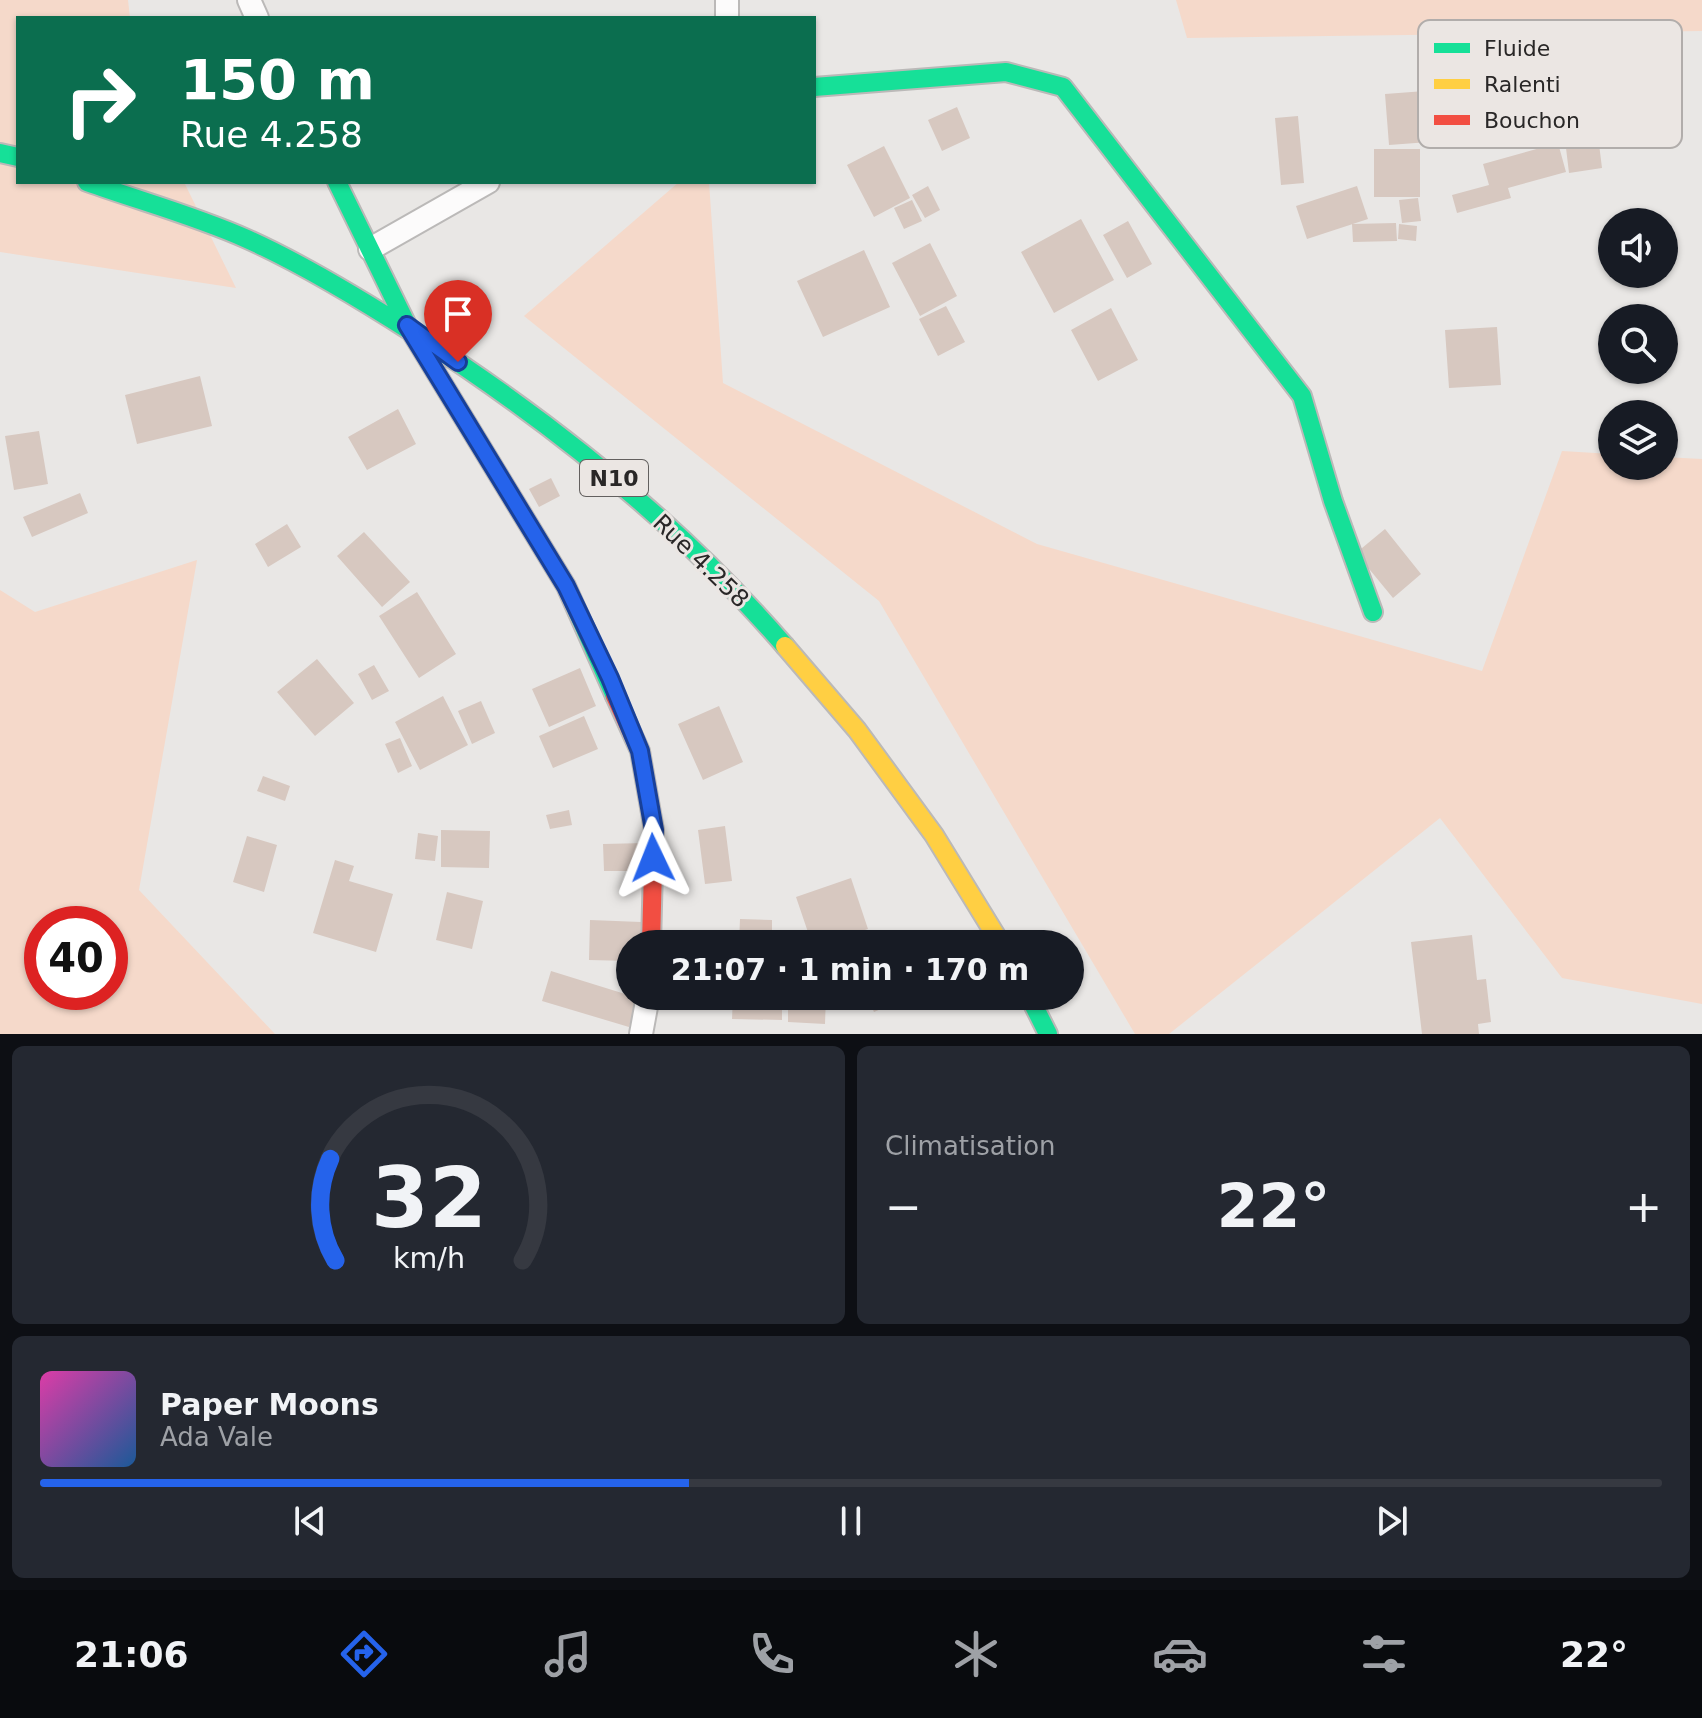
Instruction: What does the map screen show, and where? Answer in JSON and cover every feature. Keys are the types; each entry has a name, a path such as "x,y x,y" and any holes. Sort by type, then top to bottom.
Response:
{"main road":[{"path":"816,87 1006,72 1063,87 1302,396 1333,501 1373,612"},
{"name":"Rue 4.258","path":"93,184 252,240 407,325 609,472 737,592 855,726 968,884 993,930"},
{"path":"338,184 407,325 566,586 640,751 654,830 651,930"},
{"path":"1036,1010 1048,1034"}],"street":[{"path":"370,249 484,184"},
{"path":"641,1034 645,1010"}],"shaded area":[{"path":"0,0 128,0 130,16 16,16 16,184 185,184 236,288 0,252"},
{"path":"1176,0 1702,0 1702,31 1682,31 1682,20 1418,20 1418,35 1187,38"},
{"path":"677,184 709,184 723,383 1037,544 1482,671 1562,451 1598,453 1598,480 1678,480 1678,458 1702,459 1702,1004 1562,978 1440,818 1169,1034 1135,1034 1084,948 1084,930 1074,930 879,601 524,316"},
{"path":"197,560 139,890 275,1034 0,1034 0,590 35,612"}],"building":[{"path":"1418,92 1418,143 1389,145 1385,94"},
{"path":"957,107 970,138 942,151 928,120"},
{"path":"1298,116 1304,183 1281,185 1275,118"},
{"path":"884,146 910,198 874,217 847,165"},
{"path":"1540,148 1559,148 1566,172 1508,188 1511,198 1457,213 1452,195 1489,185 1483,164"},
{"path":"1566,148 1600,148 1602,168 1569,173"},
{"path":"1374,149 1420,149 1420,197 1374,197"},
{"path":"928,186 940,210 925,218 912,195"},
{"path":"1357,186 1368,219 1307,239 1296,206"},
{"path":"1418,198 1421,221 1402,223 1399,200"},
{"path":"912,200 922,221 904,229 894,208"},
{"path":"1081,219 1114,280 1054,313 1021,252"},
{"path":"1128,221 1152,264 1127,278 1103,235"},
{"path":"1396,223 1397,241 1353,242 1352,224"},
{"path":"1399,224 1417,226 1416,241 1398,239"},
{"path":"930,243 957,296 920,316 892,263"},
{"path":"864,250 890,307 823,337 797,281"},
{"path":"946,306 965,342 938,356 919,319"},
{"path":"1111,308 1138,360 1098,381 1071,330"},
{"path":"1497,327 1501,385 1449,388 1445,330"},
{"path":"200,376 212,426 137,444 125,395"},
{"path":"398,409 416,444 367,470 348,437"},
{"path":"39,431 48,484 14,490 5,436"},
{"path":"551,478 560,496 539,507 529,489"},
{"path":"80,493 88,513 32,537 23,517"},
{"path":"287,524 301,547 268,567 255,544"},
{"path":"1385,529 1421,574 1393,598 1356,553"},
{"path":"364,532 410,582 382,607 337,556"},
{"path":"417,592 456,654 419,678 379,616"},
{"path":"317,659 354,703 315,736 277,692"},
{"path":"374,665 389,691 372,700 358,674"},
{"path":"580,668 596,706 549,727 532,689"},
{"path":"443,696 468,745 420,770 395,722"},
{"path":"481,701 495,733 472,744 458,711"},
{"path":"719,706 743,762 703,780 678,724"},
{"path":"584,716 598,749 553,768 539,736"},
{"path":"400,738 412,766 398,773 385,744"},
{"path":"263,776 290,786 285,801 257,791"},
{"path":"569,810 572,825 550,829 546,815"},
{"path":"725,826 732,881 705,884 698,830"},
{"path":"441,830 490,831 489,868 441,867"},
{"path":"418,833 438,836 435,861 415,859"},
{"path":"247,836 277,845 264,892 233,882"},
{"path":"645,843 646,871 604,871 603,844"},
{"path":"335,860 354,866 349,881 393,894 376,952 313,933"},
{"path":"851,878 868,929 807,930 796,897"},
{"path":"447,892 483,901 472,949 436,940"},
{"path":"740,919 772,920 772,930 740,930"},
{"path":"590,920 641,922 641,930 616,930 616,961 589,960"},
{"path":"1472,935 1477,980 1486,979 1491,1022 1478,1024 1479,1034 1422,1034 1411,942"},
{"path":"551,971 616,991 616,1010 634,1010 629,1027 542,1001"},
{"path":"732,1010 782,1010 782,1020 732,1019"},
{"path":"788,1010 826,1010 825,1024 788,1022"}],"traffic: fast":[{"path":"816,87 1006,72 1063,87 1302,396 1333,501 1373,612"},
{"path":"0,153 16,157"},
{"path":"93,184 208,223 269,249 354,296 465,367 564,439 657,517 702,558 785,646"},
{"path":"338,184 407,325 566,586 615,696"},
{"path":"1036,1010 1048,1034"}],"traffic: slow":[{"path":"785,646 857,730 934,835 992,930"}],"traffic: jam":[{"path":"615,696 640,751 654,830 651,930"}],"route":[{"path":"458,362 407,325 566,586 610,678 640,751 654,830 653,858"}]}
